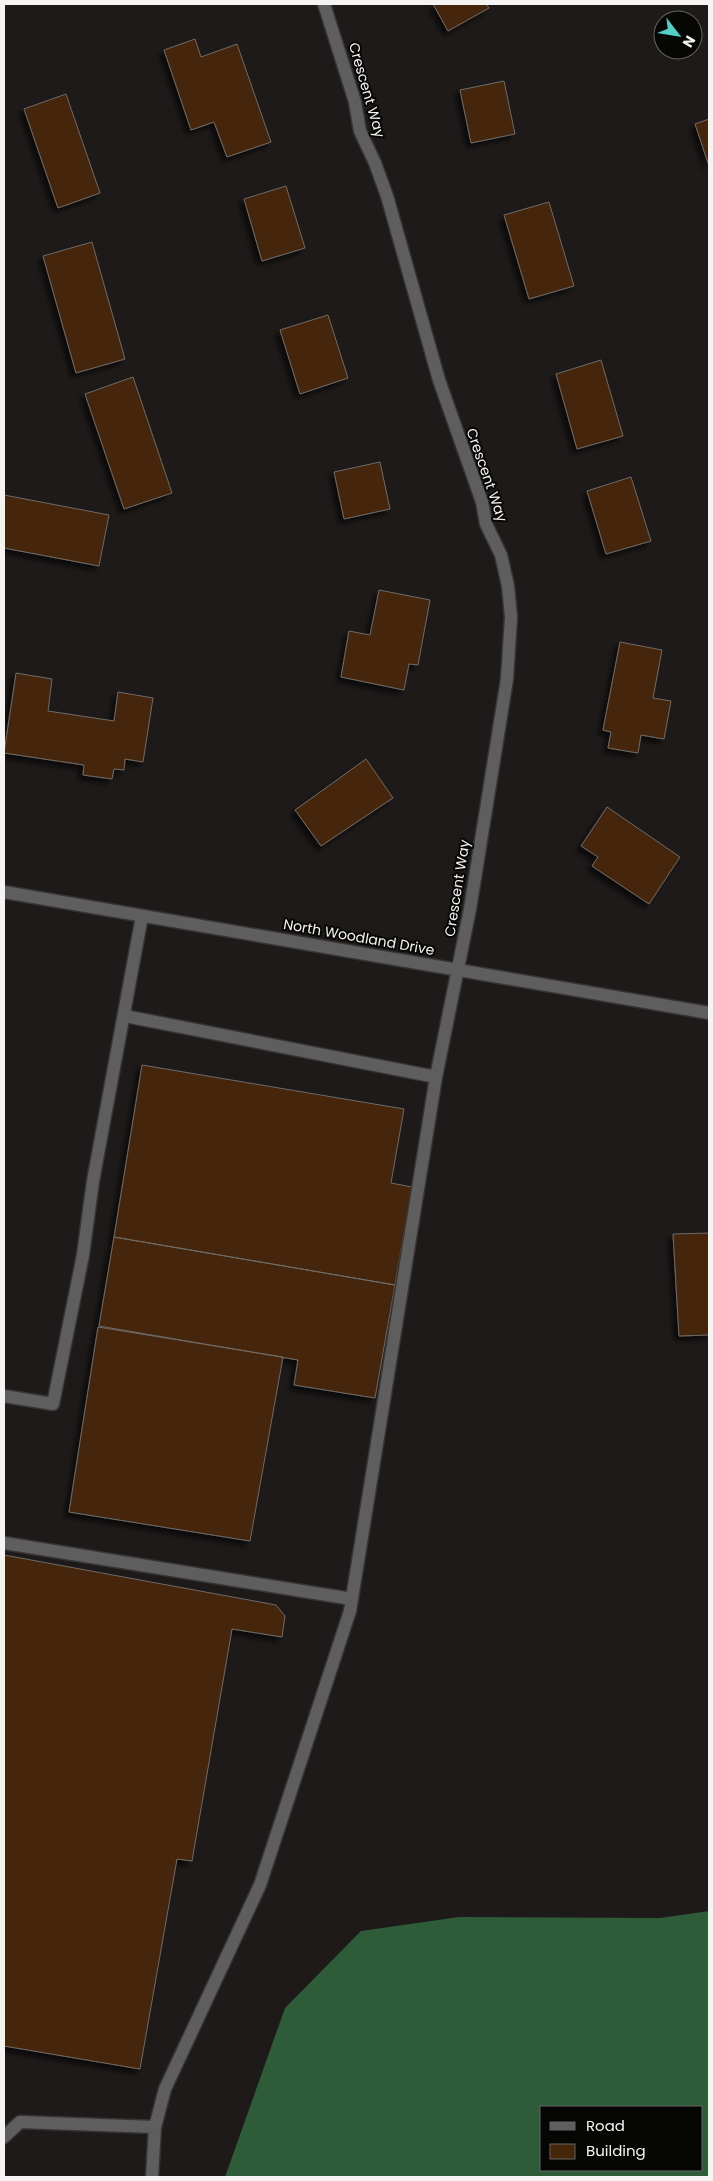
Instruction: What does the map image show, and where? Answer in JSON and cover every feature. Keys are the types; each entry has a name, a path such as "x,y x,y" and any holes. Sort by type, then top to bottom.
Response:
{"street":[{"name":"Crescent Way","path":"152,2177 155,2127 165,2089 260,1884 352,1599 436,1077 459,970 507,679 511,617 508,586 501,555 486,524 482,502 439,380 387,196 375,162 360,131 355,102 324,4"},
{"name":"North Woodland Drive","path":"4,892 646,1004 709,1013"},
{"path":"4,1396 53,1404 83,1255 93,1181 142,916"},
{"path":"125,1016 436,1077"},
{"path":"4,1542 352,1599"},
{"path":"4,2137 20,2122 155,2127"}],"green space":[{"path":"709,1911 709,2177 225,2177 285,2008 361,1931 459,1917 660,1918"}],"building":[{"path":"433,4 486,4 489,8 448,31"},
{"path":"195,39 201,57 237,44 271,142 227,157 214,122 191,130 164,50"},
{"path":"504,81 515,134 471,143 460,90"},
{"path":"66,94 100,193 58,208 24,109"},
{"path":"709,119 709,166 695,124"},
{"path":"286,186 305,248 262,261 244,199"},
{"path":"549,202 574,286 529,299 504,215"},
{"path":"92,242 125,359 76,373 43,256"},
{"path":"328,315 348,378 300,394 280,330"},
{"path":"601,360 623,436 577,449 556,374"},
{"path":"133,377 172,493 124,509 85,394"},
{"path":"380,462 390,509 344,519 334,472"},
{"path":"631,477 651,541 606,554 587,491"},
{"path":"4,495 109,515 99,566 4,548"},
{"path":"379,590 430,600 418,665 409,664 404,690 341,677 349,631 370,635"},
{"path":"620,642 662,650 653,698 671,701 664,739 641,735 638,753 608,748 611,732 603,730"},
{"path":"16,673 52,679 48,711 114,721 118,692 153,698 143,762 125,759 124,770 114,769 112,779 83,775 84,765 4,753"},
{"path":"366,759 393,798 321,846 295,810"},
{"path":"607,807 680,857 649,904 592,866 598,857 581,846"},
{"path":"142,1065 404,1109 391,1183 412,1187 395,1285 114,1237"},
{"path":"709,1233 709,1335 679,1336 673,1234"},
{"path":"114,1237 395,1285 375,1398 294,1385 298,1360 99,1326"},
{"path":"98,1327 283,1357 250,1541 69,1512"},
{"path":"4,1555 276,1605 285,1616 282,1637 232,1629 192,1861 177,1859 140,2069 4,2046"}]}
